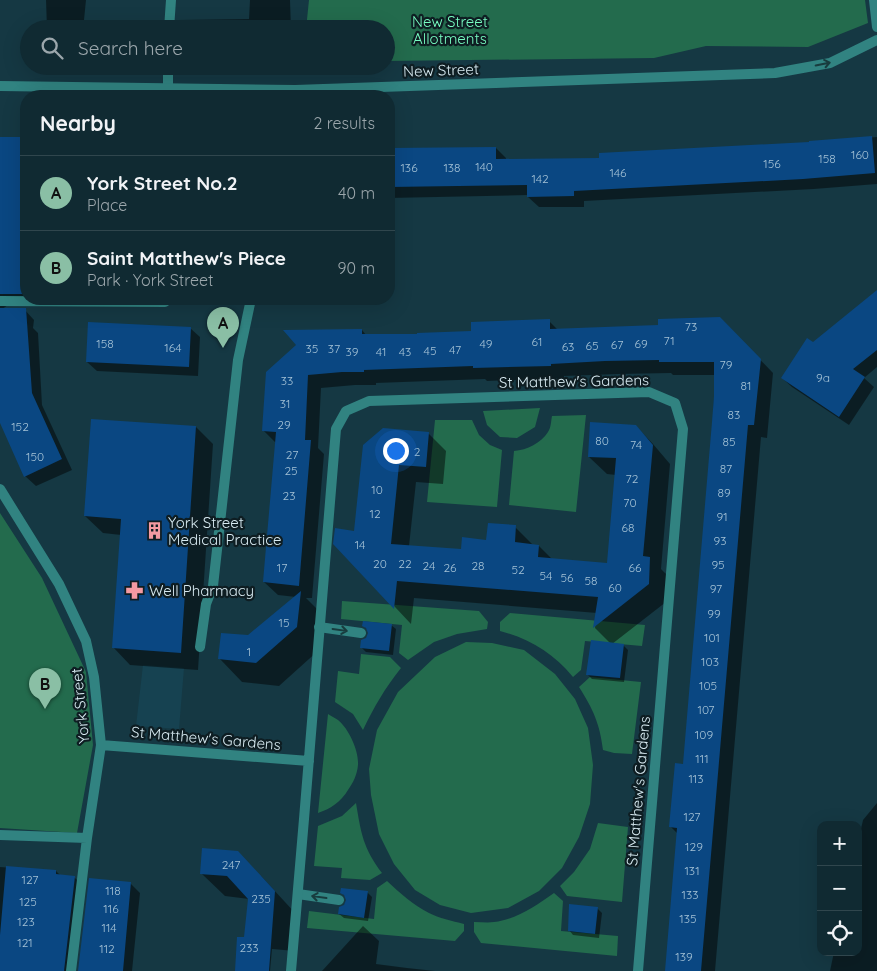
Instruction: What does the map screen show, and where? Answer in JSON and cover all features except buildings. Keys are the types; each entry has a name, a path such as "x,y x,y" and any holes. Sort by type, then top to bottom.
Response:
{"street":[{"path":"170,20 171,0"},
{"path":"874,0 877,27"},
{"name":"New Street","path":"305,90 775,74 830,64 877,40"},
{"path":"168,75 168,88"},
{"name":"New Street","path":"0,86 208,90"},
{"path":"0,301 20,301"},
{"path":"200,647 206,604 213,586 238,360 250,305"},
{"name":"St Matthew's Gardens","path":"291,971 336,429 346,411 369,401 649,392 675,403 683,429 638,971"},
{"name":"York Street","path":"0,489 59,584 86,641 94,677 101,745 87,838 72,971"},
{"path":"319,627 361,633"},
{"name":"St Matthew's Gardens","path":"101,745 309,761"},
{"path":"0,835 87,838"},
{"path":"298,894 340,900"}],"shaded area":[{"path":"143,665 184,668 179,729 136,726"}],"green space":[{"name":"New Street Allotments","path":"309,0 865,0 868,23 808,47 706,46 654,58 395,61 395,20 307,20"},
{"path":"540,408 535,427 517,438 500,437 487,425 483,411"},
{"path":"586,415 576,512 509,505 514,451 538,443 549,430 552,416"},
{"path":"435,420 472,420 479,435 490,445 502,450 497,507 427,502"},
{"path":"0,513 42,578 86,672 93,745 77,833 0,828"},
{"path":"342,601 479,611 488,622 487,629 457,634 434,642 408,660 399,653 402,625 341,619"},
{"path":"510,613 645,625 642,646 585,641 581,670 573,677 540,648 521,638 500,631 500,622"},
{"path":"466,642 492,643 524,650 555,674 575,699 588,728 593,765 590,804 579,837 562,868 539,891 508,908 471,913 440,905 415,890 394,864 379,834 371,795 369,769 377,730 398,692 435,657"},
{"path":"361,654 390,657 401,668 380,698 363,730 353,714 335,702 338,671 359,674"},
{"path":"590,677 641,682 632,754 603,750 595,717 579,687"},
{"path":"328,714 342,724 349,735 357,753 358,765 353,782 342,798 331,807 318,813"},
{"path":"356,803 364,840 371,856 382,873 370,880 341,878 342,868 314,866 318,826 342,816"},
{"path":"598,823 628,827 622,902 567,896 560,886 574,872 590,849"},
{"path":"387,881 423,910 464,924 464,931 455,941 307,928 309,911 374,919 377,888"},
{"path":"554,893 563,901 561,931 618,936 617,956 481,943 474,932 474,922 492,922 511,918 533,907"}],"place":[{"name":"York Street No.2","path":"223,348"},
{"name":"York Street Medical Practice","path":"154,531"},
{"name":"Well Pharmacy","path":"135,590"},
{"name":"Saint Matthew's Piece","path":"45,709"}]}
